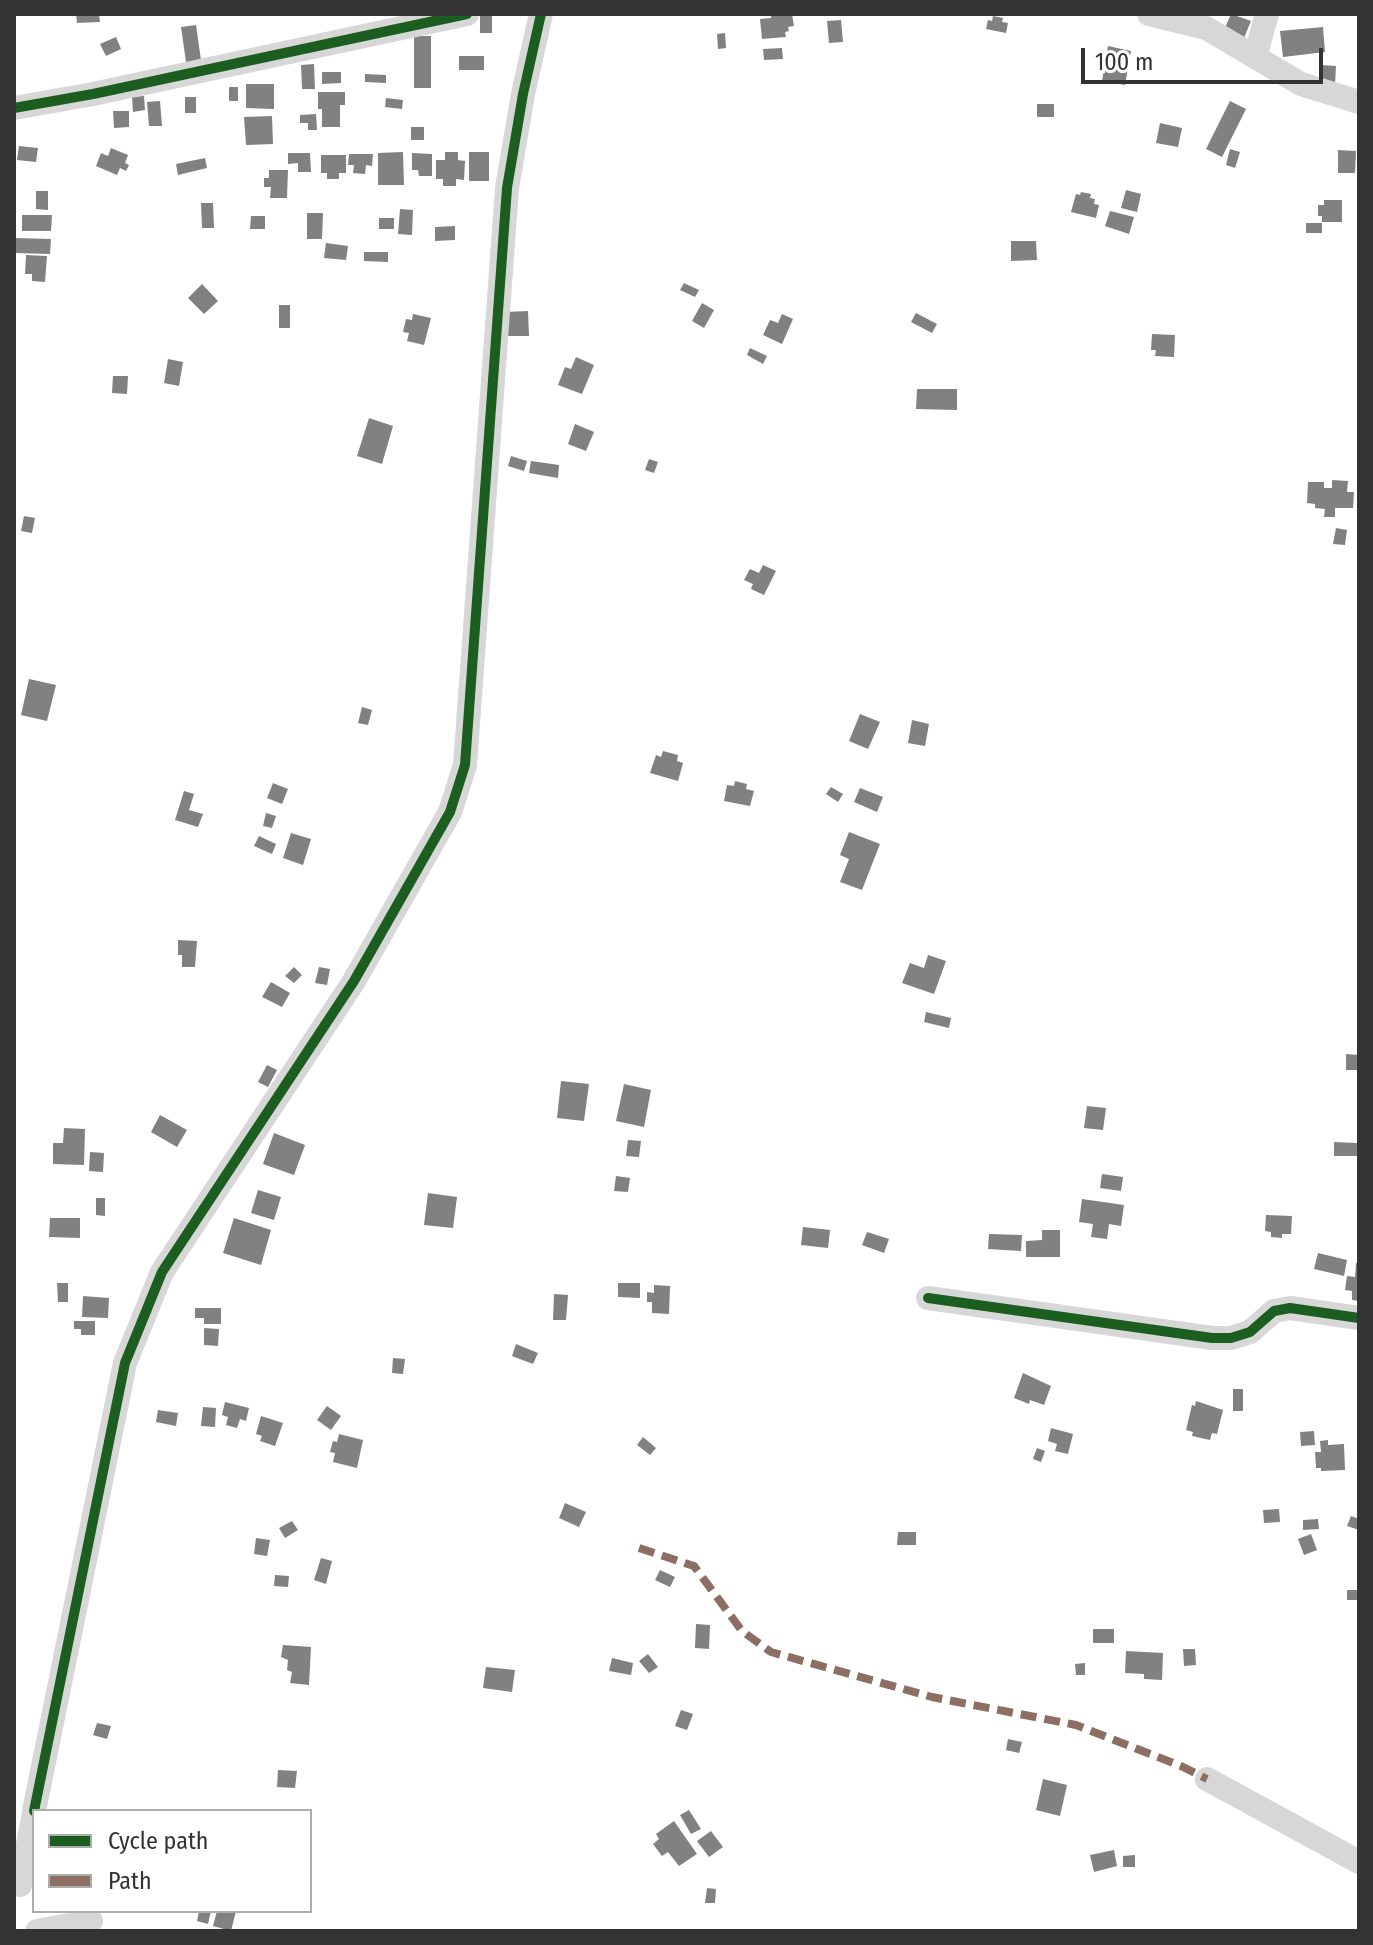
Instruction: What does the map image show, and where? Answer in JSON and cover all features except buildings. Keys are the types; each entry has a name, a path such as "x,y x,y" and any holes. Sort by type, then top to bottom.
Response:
{"street":[{"path":"14,108 467,14"},
{"path":"35,1809 125,1363 162,1272 354,981 450,812 465,765 507,188 541,14"},
{"path":"1149,14 1206,28 1301,84 1359,102"},
{"path":"1255,57 1267,14"},
{"path":"928,1298 1212,1338 1231,1338 1250,1332 1274,1311 1290,1308 1359,1318"},
{"path":"1207,1779 1359,1862"},
{"path":"23,1886 32,1825"},
{"path":"37,1931 91,1921"}],"marked path":[{"path":"639,1548 694,1566 742,1631 771,1652 932,1697 1076,1725 1207,1779"}],"cycle path":[{"path":"14,108 467,14"},
{"path":"34,1809 125,1363 162,1272 354,981 450,812 465,765 507,188 541,14"},
{"path":"928,1298 1212,1338 1231,1338 1250,1332 1274,1311 1290,1308 1359,1318"}]}
